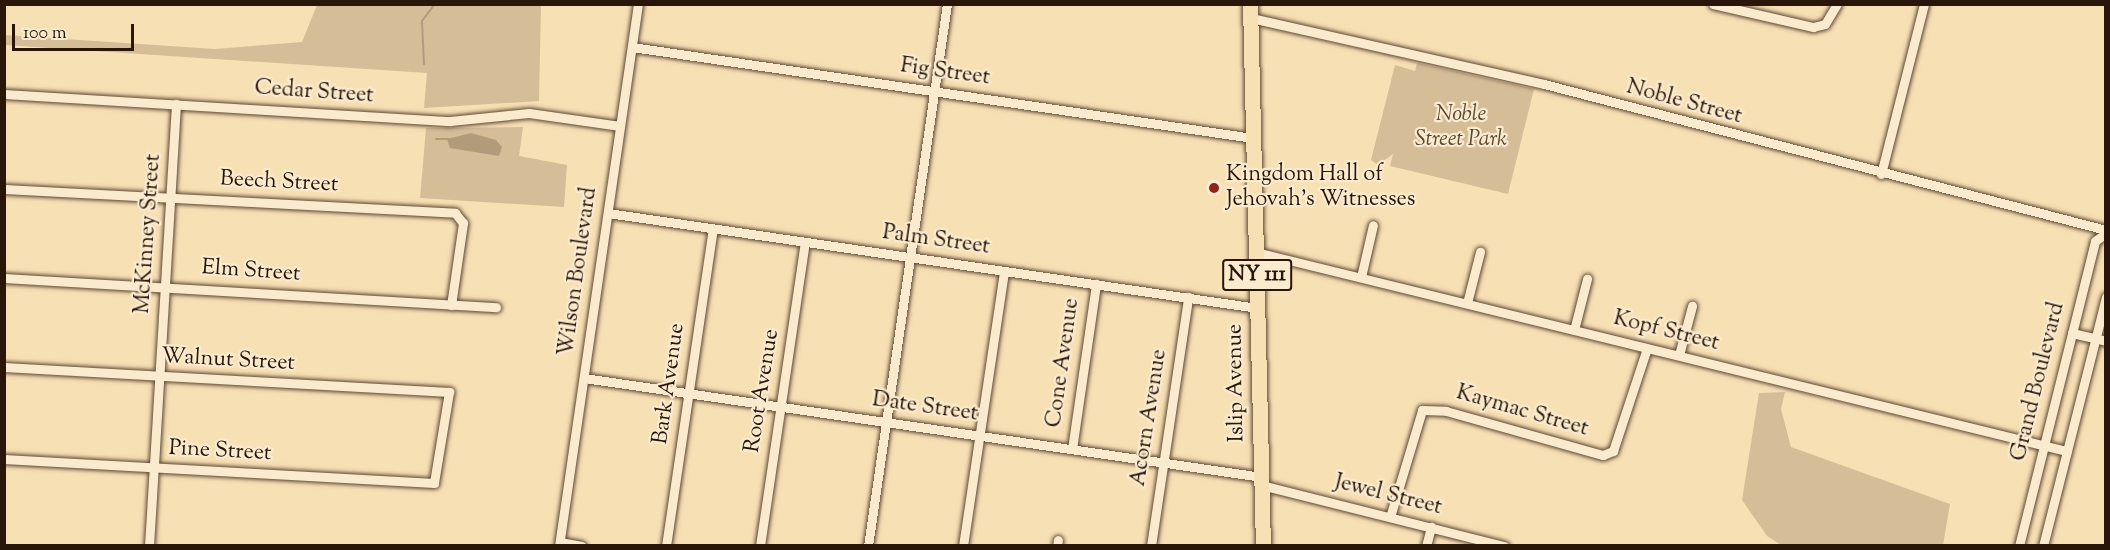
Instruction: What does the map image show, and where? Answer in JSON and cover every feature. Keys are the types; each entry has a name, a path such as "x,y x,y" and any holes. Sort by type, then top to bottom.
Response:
{"main road":[{"name":"Islip Avenue","path":"1251,11 1263,546"}],"street":[{"name":"Wilson Boulevard","path":"560,544 638,4"},
{"path":"868,546 947,4"},
{"path":"1713,4 1813,27 1825,24 1837,4"},
{"path":"1881,174 1924,4"},
{"name":"Noble Street","path":"1251,11 1544,84 2106,232"},
{"name":"Fig Street","path":"632,47 1253,138"},
{"name":"Cedar Street","path":"4,94 450,121 528,112 620,126"},
{"name":"McKinney Street","path":"149,546 176,104"},
{"name":"Beech Street","path":"4,189 171,196 454,213 463,223 451,305"},
{"name":"Palm Street","path":"608,213 1258,308"},
{"path":"1361,277 1373,225"},
{"name":"Bark Avenue","path":"666,546 713,229"},
{"name":"Grand Boulevard","path":"2019,546 2095,241 2106,232"},
{"name":"Root Avenue","path":"760,546 805,242"},
{"name":"Kopf Street","path":"1257,252 2067,451"},
{"path":"1467,303 1480,252"},
{"path":"963,546 1004,271"},
{"name":"Elm Street","path":"4,278 496,307"},
{"path":"1574,330 1587,279"},
{"name":"Cone Avenue","path":"1072,449 1096,284"},
{"name":"Acorn Avenue","path":"1151,546 1188,297"},
{"name":"Grand Boulevard","path":"2043,546 2106,297"},
{"path":"1679,355 1692,306"},
{"path":"2072,333 2106,341"},
{"name":"Kaymac Street","path":"1390,517 1422,410 1446,411 1603,455 1612,452 1647,348"},
{"name":"Walnut Street","path":"4,367 449,392 434,483"},
{"name":"Date Street","path":"584,378 1163,462 1261,481"},
{"name":"Pine Street","path":"4,459 434,483"},
{"name":"Jewel Street","path":"1261,481 1504,546"},
{"path":"1426,546 1431,527"},
{"path":"560,544 582,546"}],"green space":[{"path":"317,5 541,5 539,101 424,108 427,73 5,45 5,35 215,49 302,42"},
{"name":"Noble Street Park","path":"1417,63 1534,89 1508,194 1390,166 1393,154 1378,165 1371,160 1395,65 1415,71"},
{"path":"523,127 519,156 567,165 564,207 420,198 426,128"},
{"path":"1785,392 1781,409 1791,447 1950,504 1943,545 1781,545 1767,536 1742,500 1759,393"}],"shaded area":[{"path":"471,133 496,140 502,147 499,156 450,148 447,139"}],"waterway":[{"path":"424,64 422,21 435,4"},
{"path":"436,139 449,139"}],"place":[{"name":"Kingdom Hall of Jehovah’s Witnesses","path":"1214,188"}]}
